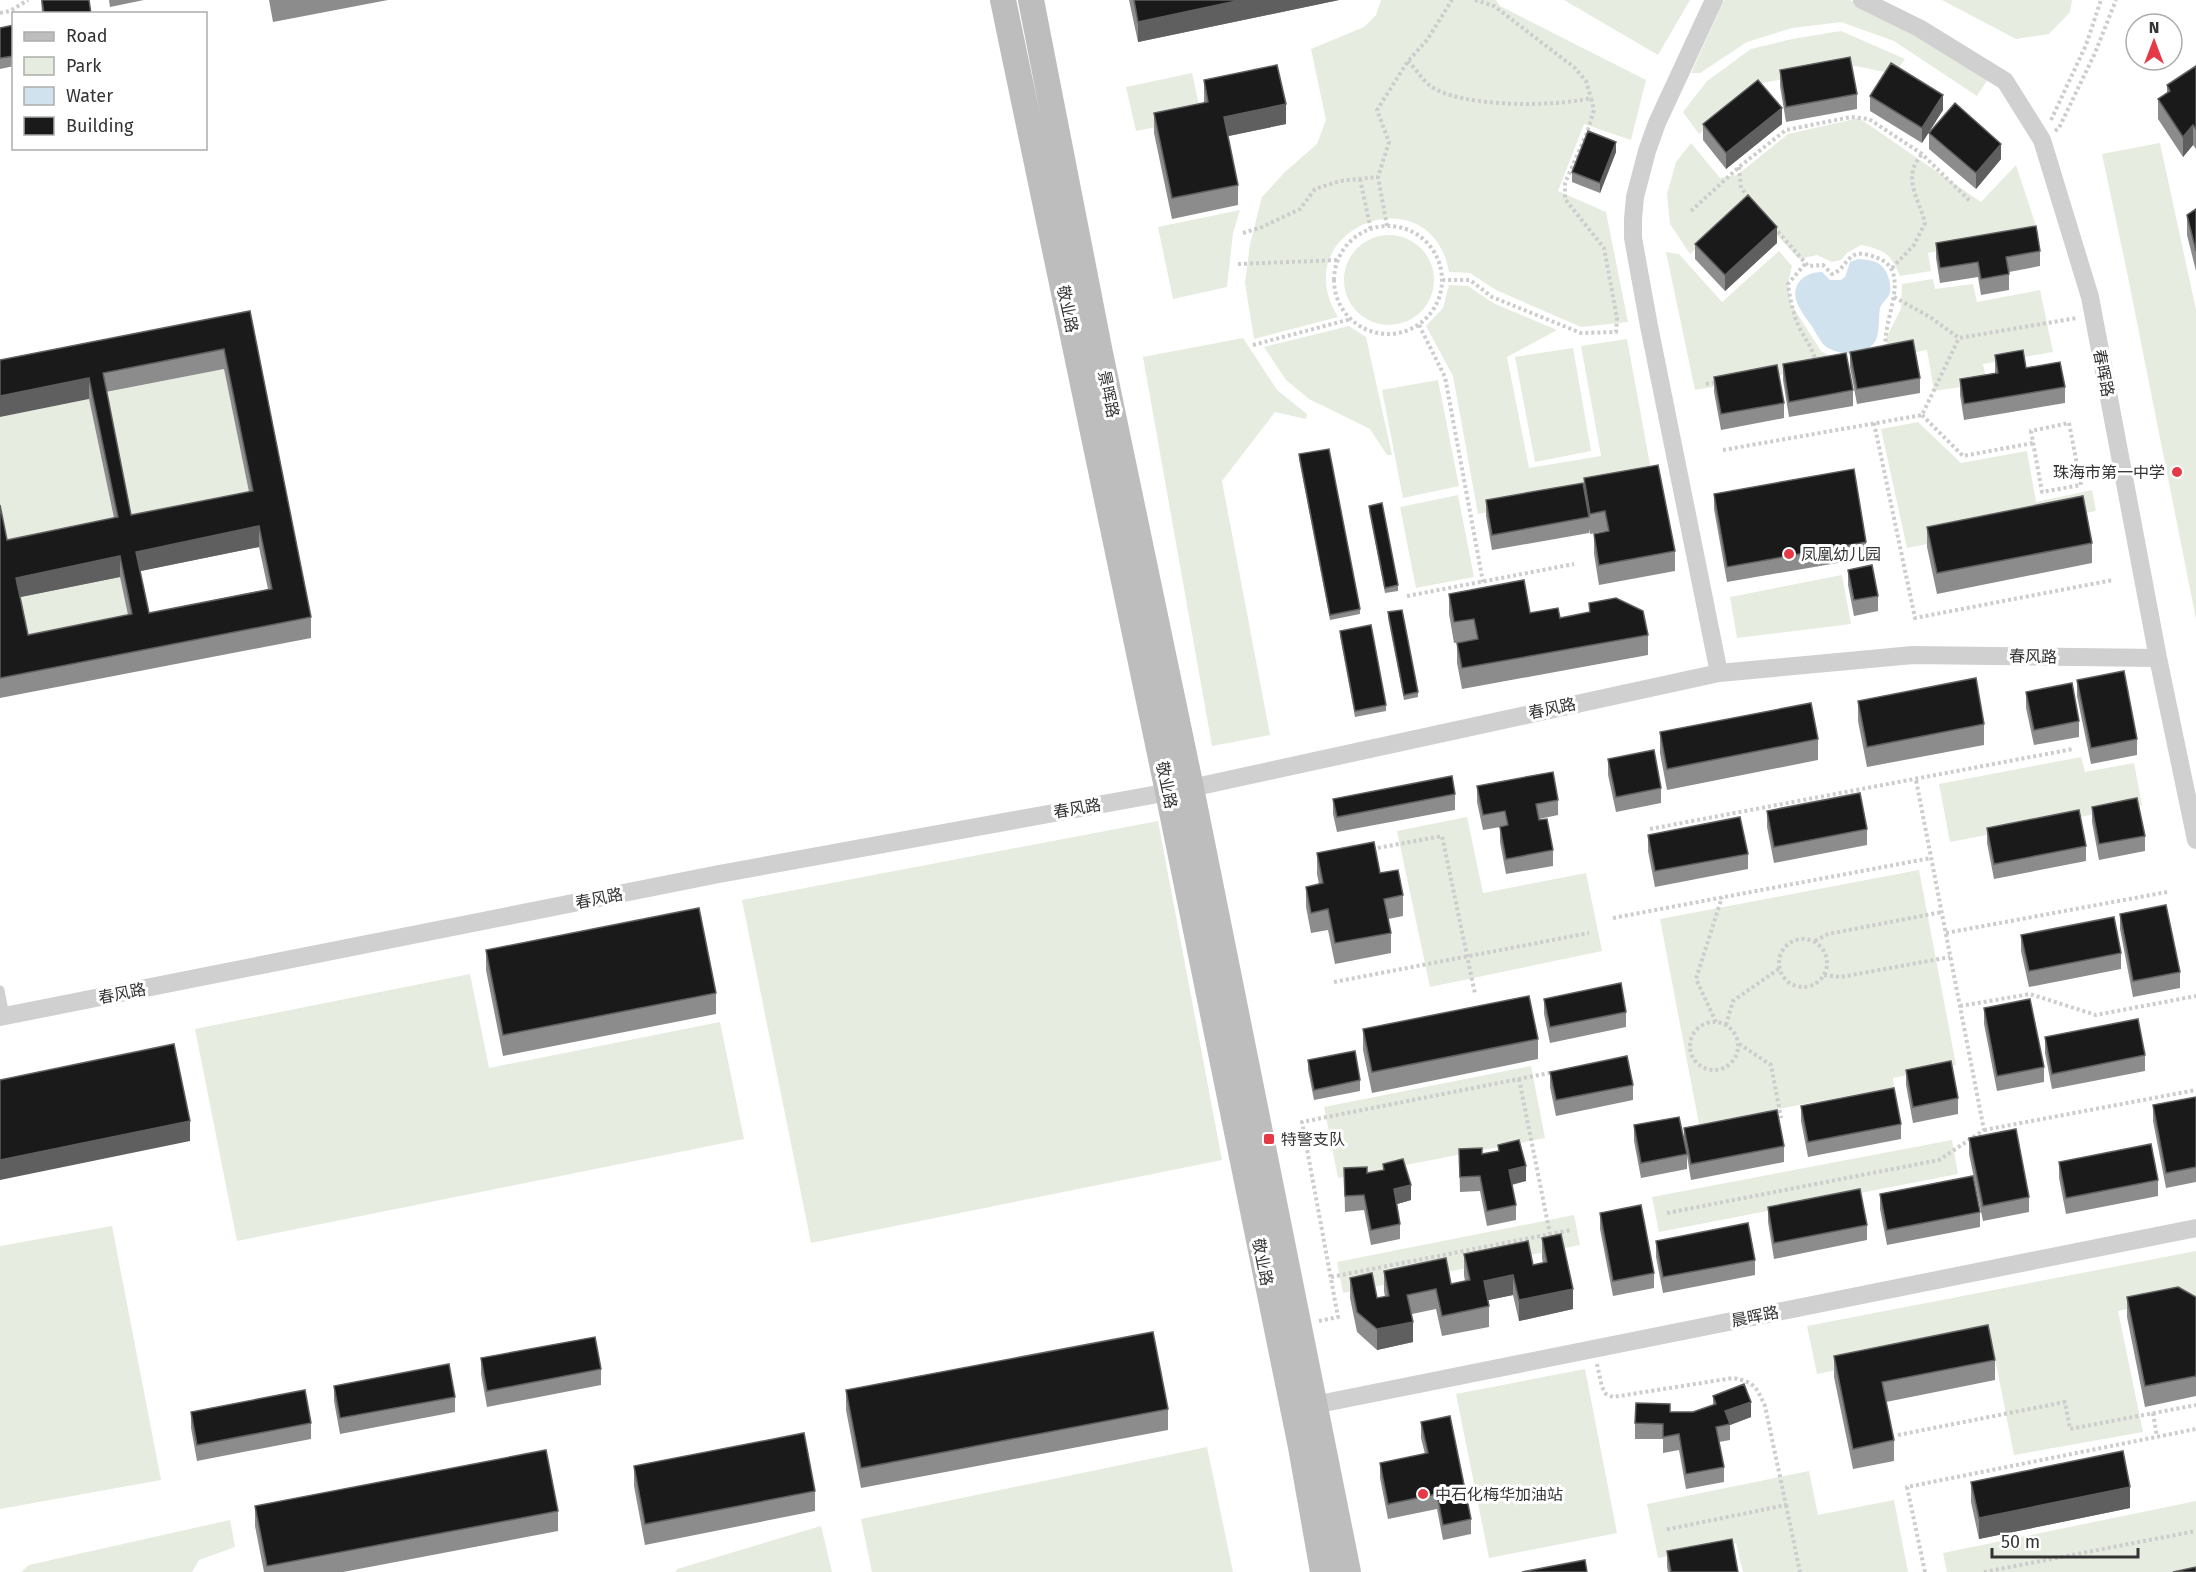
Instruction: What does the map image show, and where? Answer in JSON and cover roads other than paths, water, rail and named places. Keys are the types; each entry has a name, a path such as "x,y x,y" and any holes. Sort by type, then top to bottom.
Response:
{"main road":[{"name":"敬业路","path":"1003,0 1298,1325 1348,1572"},
{"name":"景晖路","path":"1031,0 1098,342 1180,790"},
{"name":"敬业路","path":"1180,790 1323,1572"}],"street":[{"path":"1713,0 1647,150 1635,197 1633,219 1634,238 1649,326 1719,673"},
{"name":"春晖路","path":"1862,0 1919,28 2005,81 2042,140 2090,297 2158,658 2196,840"},
{"name":"春风路","path":"3,1016 728,872 1180,790 1719,673 1913,655 2158,658"},
{"name":"晨晖路","path":"1314,1405 2196,1228"}],"lane":[{"path":"0,990 3,1016"}],"water":[{"path":"1858,259 1874,261 1881,265 1889,279 1890,293 1880,308 1877,335 1872,346 1853,353 1839,352 1826,347 1822,342 1798,305 1795,291 1800,281 1809,274 1822,272 1830,280 1841,280 1845,277 1850,262"}],"place":[{"name":"珠海市第一中学","path":"2177,472"},
{"name":"凤凰幼儿园","path":"1789,554"},
{"name":"特警支队","path":"1269,1139"},
{"name":"中石化梅华加油站","path":"1423,1494"}]}
